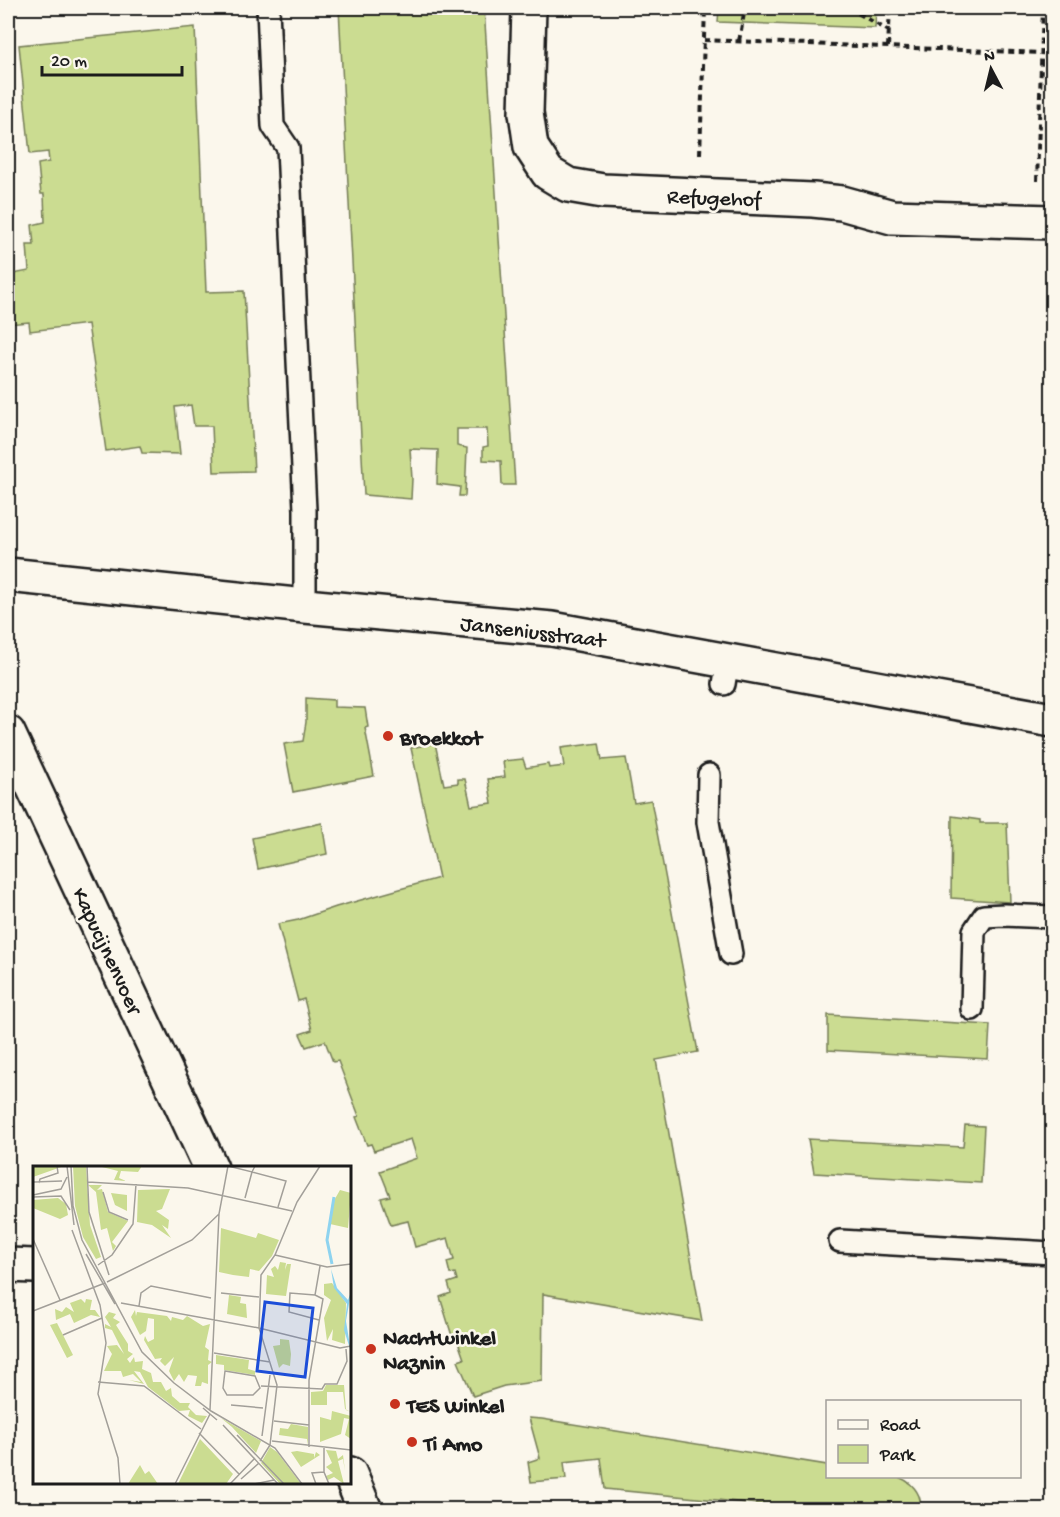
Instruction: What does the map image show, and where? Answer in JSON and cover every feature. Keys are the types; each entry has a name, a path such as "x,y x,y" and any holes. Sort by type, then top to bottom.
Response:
{"street":[{"name":"Refugehof","path":"529,8 526,113 531,147 548,173 568,185 603,190 813,200 842,203 892,217 1044,222"},
{"name":"Janseniusstraat","path":"8,574 305,606 552,629 726,672 1053,720"},
{"name":"Kapucijnenvoer","path":"8,734 211,1166"},
{"path":"8,1265 33,1266"},
{"path":"351,1476 365,1509"}],"lane":[{"path":"268,8 273,126 288,148 305,510 305,606"},
{"path":"709,775 708,822 732,954"},
{"path":"972,1009 974,931 984,916 1053,917"},
{"path":"840,1241 1053,1253"}],"path":[{"path":"699,195 705,8"},
{"path":"739,41 745,8"},
{"path":"849,8 889,31"},
{"path":"888,47 890,8"},
{"path":"1043,8 1044,222"},
{"path":"704,40 1042,53"}],"green space":[{"path":"339,8 484,8 515,485 502,485 501,461 483,460 483,447 488,446 487,429 457,429 457,446 467,448 465,496 459,496 460,487 437,484 438,450 410,449 411,499 364,495"},
{"path":"719,8 876,8 875,28 718,22"},
{"path":"195,27 206,292 244,291 254,471 214,472 212,426 194,426 191,405 175,407 180,454 142,453 140,446 106,451 88,324 30,331 29,322 8,324 8,275 29,271 27,245 34,245 32,225 45,222 44,194 41,194 38,164 49,162 48,152 30,154 19,45"},
{"path":"306,698 334,700 334,707 365,708 368,727 365,728 374,776 293,792 284,744 303,741"},
{"path":"435,743 444,785 458,783 458,779 465,779 471,806 492,803 488,779 505,777 503,761 523,759 526,768 548,764 549,768 564,766 561,748 599,743 602,760 626,758 634,803 651,800 698,1052 656,1060 702,1321 543,1294 542,1381 504,1386 473,1396 458,1361 464,1359 456,1336 452,1336 440,1297 451,1293 448,1283 457,1280 455,1273 450,1274 447,1262 454,1260 448,1238 415,1247 408,1221 391,1225 381,1198 390,1196 380,1171 417,1158 411,1139 374,1151 371,1144 367,1145 356,1117 359,1116 338,1061 333,1062 325,1041 306,1047 300,1034 312,1030 304,999 298,1001 278,924 439,878 411,748"},
{"path":"952,816 980,820 980,823 1007,823 1010,902 951,898"},
{"path":"322,823 327,854 258,869 252,838"},
{"path":"828,1015 990,1025 988,1059 828,1050"},
{"path":"965,1125 984,1126 981,1183 814,1173 808,1139 963,1147"},
{"path":"529,1418 826,1465 826,1478 899,1478 914,1488 919,1498 920,1509 808,1509 605,1489 601,1458 564,1462 566,1479 531,1482 528,1462 540,1458"}],"place":[{"name":"Broekkot","path":"388,736"},
{"name":"Nachtwinkel Naznin","path":"371,1349"},
{"name":"TES Winkel","path":"395,1404"},
{"name":"Ti Amo","path":"412,1442"}]}
